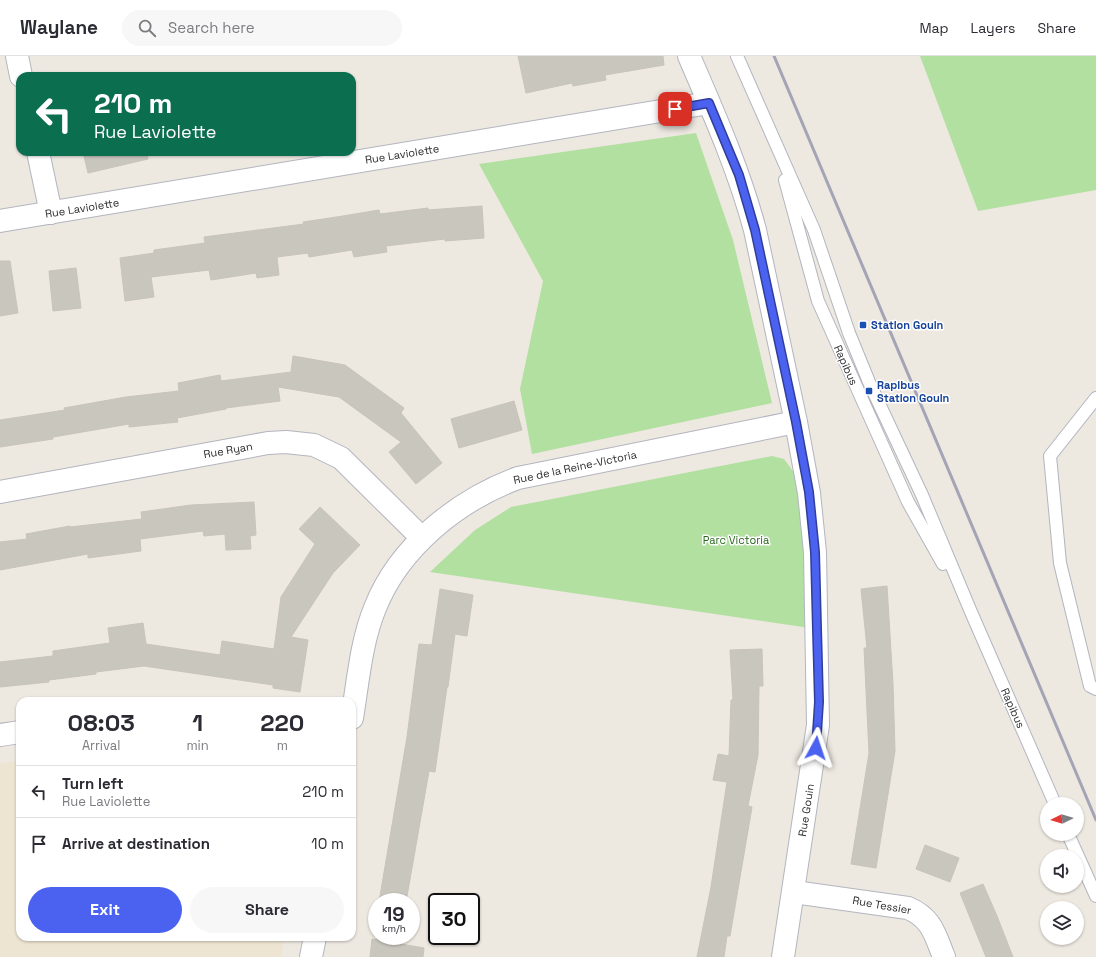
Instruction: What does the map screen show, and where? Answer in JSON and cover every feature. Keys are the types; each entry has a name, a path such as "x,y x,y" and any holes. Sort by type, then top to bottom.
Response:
{"street":[{"path":"17,56 20,72"},
{"name":"Rue Gouin","path":"689,56 739,175 750,209 796,422 809,492 815,552 819,702 816,748 783,957"},
{"name":"Rue Laviolette","path":"0,221 709,103"},
{"path":"39,156 51,213"},
{"name":"Rue de la Reine-Victoria","path":"356,697 367,633 375,608 398,568 422,538 456,509 476,496 518,478 796,422"},
{"name":"Rue Ryan","path":"0,492 268,443 286,442 314,445 342,458 422,538"},
{"path":"0,735 16,733"},
{"name":"Rue Tessier","path":"794,892 908,908 924,917 931,926 944,957"},
{"path":"311,957 314,941"}],"lane":[{"name":"Rapibus","path":"737,56 814,230 850,333 870,382 922,495 971,612 1052,797"},
{"name":"Rapibus","path":"776,147 818,301 908,502 971,612"},
{"path":"1096,398 1050,456 1060,563 1090,686 1096,688"},
{"path":"1071,841 1096,896"}],"shaded area":[{"path":"16,761 16,941 283,941 281,957 0,957 0,764"}],"green space":[{"path":"920,56 1096,56 1096,190 978,211"},
{"path":"696,133 733,240 772,403 532,454 520,389 543,281 479,164"},
{"name":"Parc Victoria","path":"772,456 784,459 809,493 817,629 430,572 475,530 511,507"}],"building":[{"path":"518,56 663,56 664,65 605,75 606,80 573,86 572,83 526,93"},
{"path":"84,156 148,156 148,159 88,173"},
{"path":"482,206 484,238 445,241 445,239 386,246 387,252 354,257 352,250 309,257 308,253 277,257 279,275 257,278 256,273 211,280 209,270 151,277 154,297 125,301 120,258 154,253 154,250 205,243 204,237 304,224 303,222 379,210 380,214 428,208 428,210"},
{"path":"0,261 10,261 18,313 0,316"},
{"path":"76,268 81,308 53,311 49,271"},
{"path":"293,356 345,365 404,408 401,413 442,463 416,484 389,452 401,442 339,397 278,387 280,401 226,408 177,418 178,422 129,427 129,424 53,437 53,439 0,447 0,420 65,410 64,408 126,397 179,391 178,383 220,375 221,381 291,372"},
{"path":"514,401 522,430 459,448 451,419"},
{"path":"254,502 256,535 250,536 251,549 226,550 225,534 204,536 203,531 140,539 141,551 88,558 88,554 0,570 0,542 27,539 26,534 70,526 142,519 141,512 191,505"},
{"path":"320,507 360,545 333,573 291,637 308,640 300,692 273,688 273,685 144,666 96,672 96,674 49,680 49,682 0,687 0,662 53,656 53,651 110,643 108,628 143,623 146,644 220,655 222,641 274,649 281,597 315,544 299,529"},
{"path":"887,586 893,684 895,751 876,868 851,864 869,753 864,648 867,648 861,589"},
{"path":"440,589 473,595 467,636 455,634 435,772 429,771 408,893 381,893 407,737 419,644 432,645"},
{"path":"762,649 763,686 759,686 758,755 748,806 752,807 730,936 727,936 724,957 697,957 711,887 727,782 713,780 718,754 729,756 731,700 733,700 730,650"},
{"path":"925,845 959,858 950,882 916,869"},
{"path":"983,884 1013,957 986,957 960,893"},
{"path":"371,945 407,945 424,948 423,957 370,957"}],"railway":[{"path":"774,56 1096,820"}],"place":[{"name":"Station Gouin","path":"863,325"},
{"name":"Rapibus Station Gouin","path":"869,391"}],"route":[{"path":"675,109 709,103 739,175 755,230 796,422 809,492 815,552 814,584 819,702 816,748"}]}
